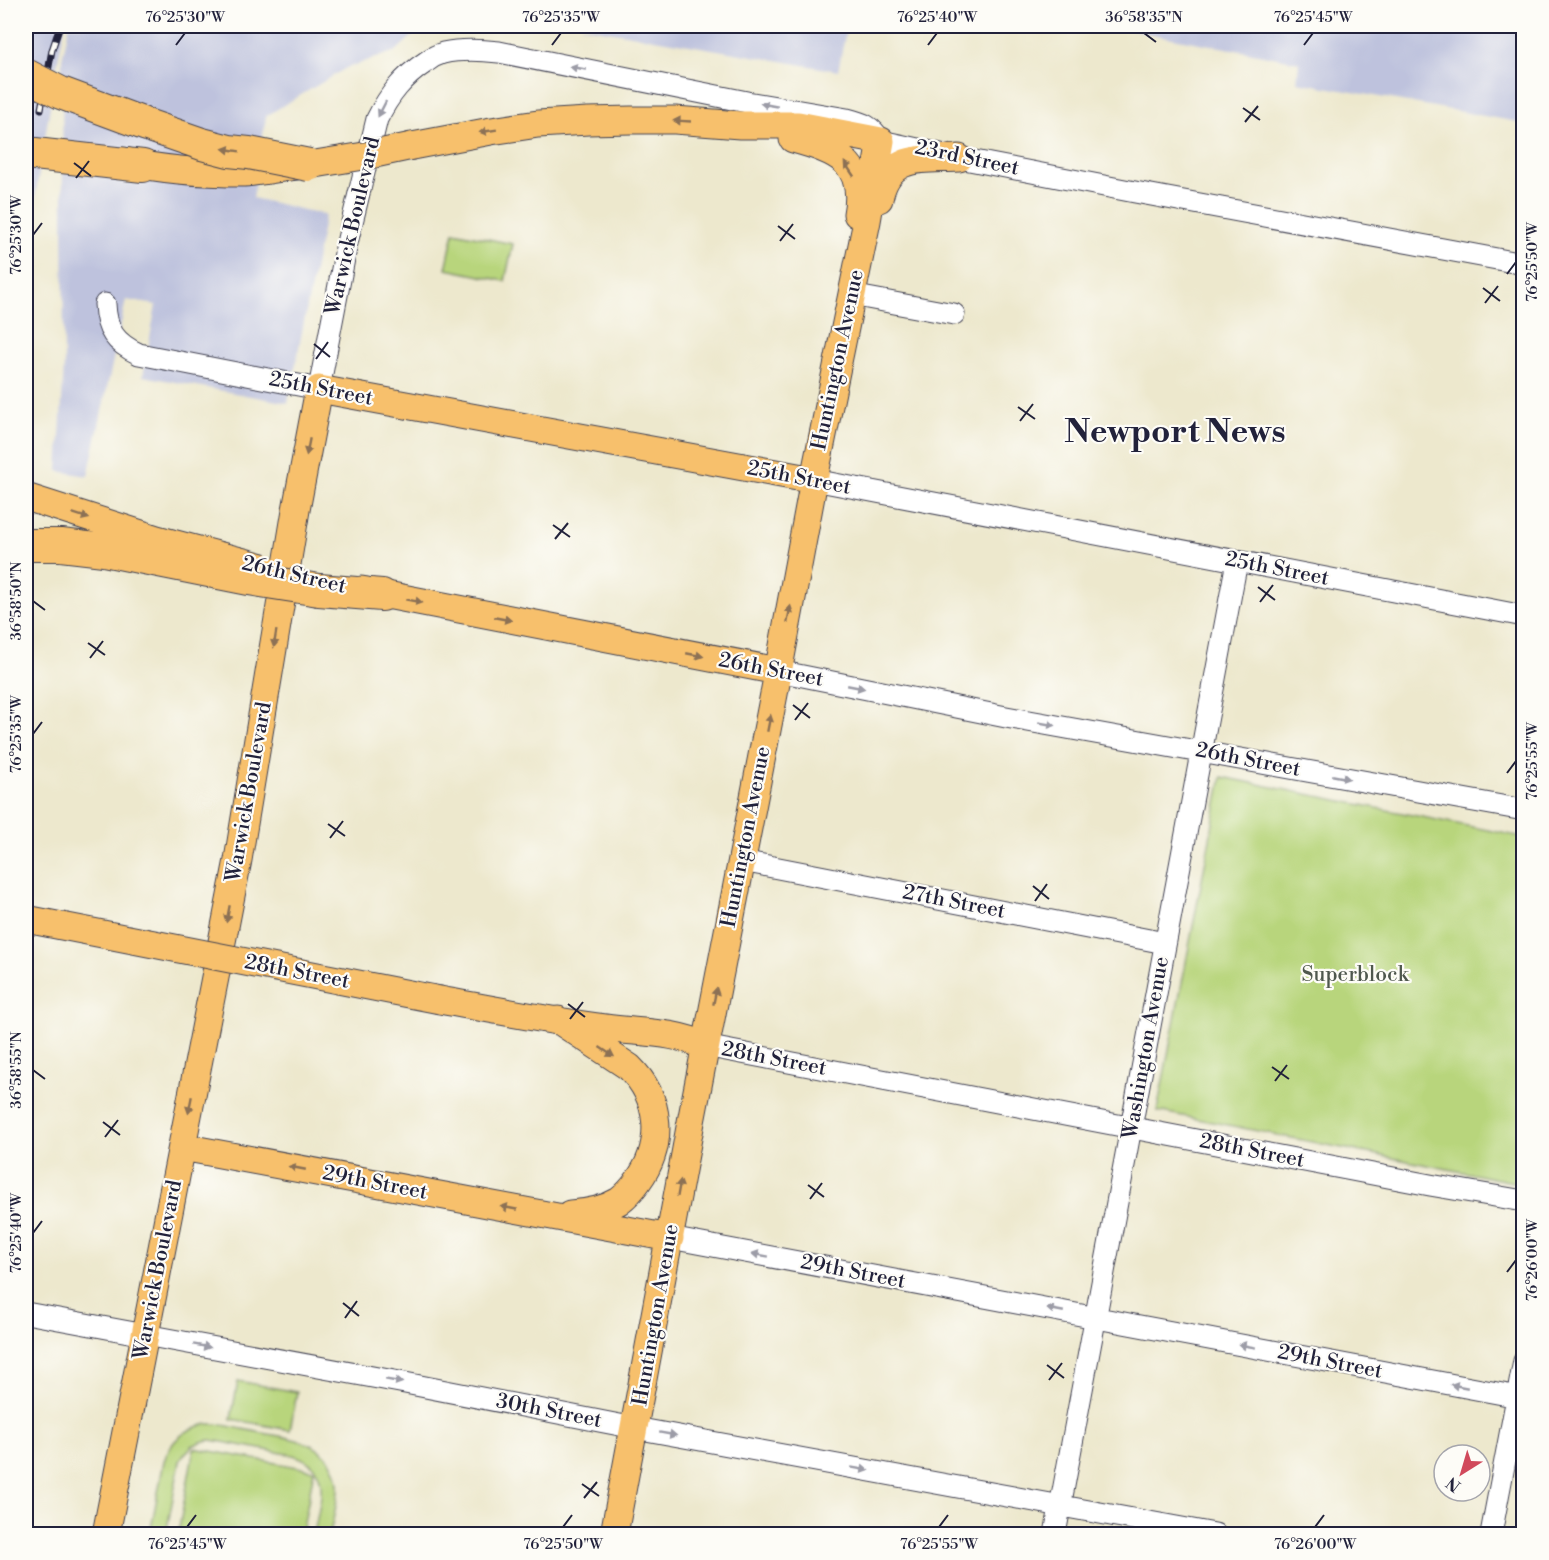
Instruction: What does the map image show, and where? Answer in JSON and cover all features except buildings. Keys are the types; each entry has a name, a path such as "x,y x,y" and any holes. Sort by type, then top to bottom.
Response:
{"highway":[{"path":"26,75 61,93 202,144 309,165"},
{"path":"26,153 143,166"},
{"path":"26,545 62,545 104,550 288,586 320,585 382,595"}],"main road":[{"path":"26,136 143,166 246,172 370,155 491,130 588,121 675,120 740,125 798,125 881,141"},
{"path":"740,125 815,145 834,153 848,165 859,190 856,218 862,244"},
{"name":"Huntington Avenue","path":"615,1534 705,1046 881,141"},
{"path":"862,244 875,223 884,182 894,169 911,160 959,158"},
{"name":"25th Street","path":"319,389 814,480"},
{"name":"Warwick Boulevard","path":"106,1534 238,860 319,389"},
{"name":"26th Street","path":"26,497 157,539 320,585"},
{"name":"26th Street","path":"382,595 778,671"},
{"name":"28th Street","path":"26,919 440,1000 606,1029 669,1035 690,1039 705,1046"},
{"path":"546,1215 588,1213 619,1200 633,1188 643,1174 650,1160 656,1138 656,1121 652,1102 635,1072 558,1020"},
{"name":"29th Street","path":"182,1147 670,1238"}],"street":[{"name":"23rd Street","path":"420,66 441,53 460,50 499,52 747,102 847,119 862,123 875,131 881,141 959,158 1524,264"},
{"name":"Warwick Boulevard","path":"319,389 347,243 377,119 387,100 400,83 420,66"},
{"path":"851,295 954,314"},
{"name":"25th Street","path":"105,304 105,317 116,339 126,348 139,354 319,389"},
{"name":"25th Street","path":"814,480 1524,616"},
{"name":"Washington Avenue","path":"1055,1534 1237,561"},
{"name":"26th Street","path":"778,671 1006,717 1524,810"},
{"name":"27th Street","path":"742,861 1165,943"},
{"name":"28th Street","path":"705,1046 1524,1201"},
{"name":"29th Street","path":"670,1238 1520,1397"},
{"name":"30th Street","path":"26,1312 635,1428 1215,1534"},
{"path":"1491,1534 1520,1397 1524,1361"}],"shaded area":[{"path":"26,26 65,26 26,252"},
{"path":"69,26 423,26 396,51 346,68 266,116 253,198 325,215 288,403 143,376 156,305 126,300 88,476 58,471 64,364 62,59"},
{"path":"579,26 847,26 838,71"},
{"path":"1109,26 1523,26 1523,123 1297,82 1299,62"}],"green space":[{"path":"454,232 513,244 505,281 446,269"},
{"name":"Superblock","path":"1222,777 1523,837 1523,1184 1157,1111"},
{"path":"238,1381 297,1392 290,1430 231,1419"},
{"path":"208,1424 291,1439 313,1446 322,1452 330,1460 338,1484 337,1503 330,1534 314,1534 321,1499 321,1487 315,1468 293,1455 211,1440 192,1446 180,1461 166,1534 150,1534 167,1453 180,1436 193,1428"},
{"path":"194,1448 314,1470 302,1534 178,1534"}],"railway":[{"path":"41,109 52,50 60,26"}],"district":[{"name":"Newport News","path":"1175,432"}]}
